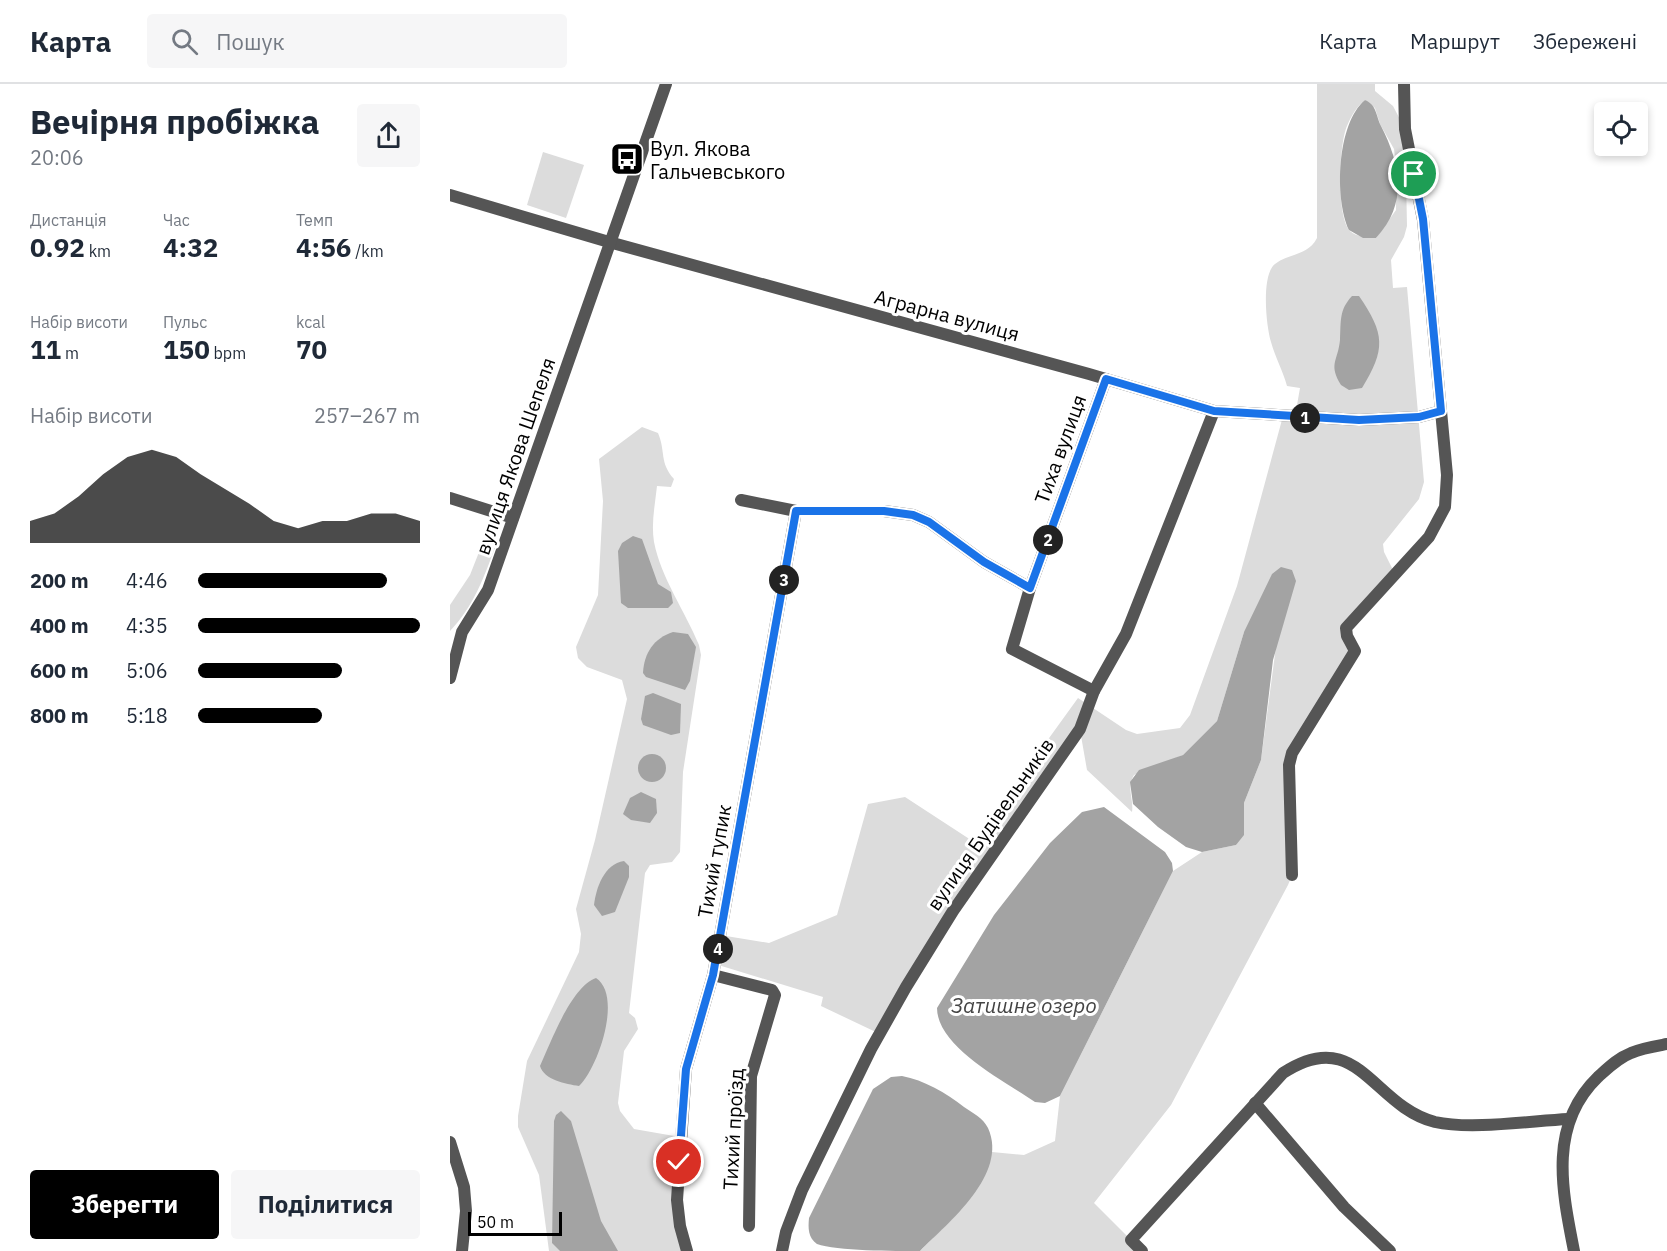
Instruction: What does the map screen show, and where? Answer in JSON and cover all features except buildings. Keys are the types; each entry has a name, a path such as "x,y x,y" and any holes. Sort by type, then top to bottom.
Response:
{"street":[{"name":"вулиця Якова Шепеля","path":"450,678 462,632 488,590 666,84"},
{"path":"1292,875 1289,765 1292,753 1355,651 1347,636 1346,628 1429,537 1445,507 1447,475 1423,219 1405,129 1404,84"},
{"name":"Аграрна вулиця","path":"450,195 609,242 1214,411 1359,420 1419,417 1441,411"},
{"name":"Тиха вулиця","path":"1094,691 1012,649 1030,588 1106,379"},
{"name":"вулиця Будівельників","path":"782,1251 786,1232 802,1190 871,1049 906,987 953,911 1080,729 1094,691 1126,634 1214,411"},
{"path":"450,498 513,518"},
{"path":"741,500 796,511 884,511 913,515 929,522 984,562 1030,588"},
{"name":"Тихий тупик","path":"687,1251 680,1226 677,1200 686,1069 713,975 796,511"},
{"path":"450,640 462,632"},
{"name":"Тихий проїзд","path":"713,975 772,990 775,995 751,1076 749,1226"},
{"path":"1574,1251 1564,1202 1562,1167 1568,1119 1594,1081 1619,1059 1633,1052 1667,1044"},
{"path":"1142,1251 1131,1240 1283,1073 1304,1061 1327,1056 1339,1058 1413,1113 1431,1121 1453,1125 1568,1119"},
{"path":"1255,1103 1344,1207 1389,1251"},
{"path":"450,1142 464,1187 466,1211 462,1251"}],"shaded area":[{"path":"1317,84 1375,84 1375,91 1393,106 1405,129 1407,226 1404,237 1391,260 1393,288 1407,287 1424,482 1419,499 1383,544 1384,552 1395,574 1346,627 1355,651 1292,753 1292,875 1171,1105 1094,1203 1142,1251 920,1251 972,1195 992,1152 1024,1155 1055,1141 1060,1096 1173,871 1202,852 1236,845 1244,828 1244,803 1261,760 1277,639 1244,632 1217,721 1183,755 1134,775 1130,789 1132,812 1087,770 1080,730 953,911 880,1034 821,1006 823,997 715,964 726,936 769,943 837,915 868,804 905,797 974,842 1078,698 1126,730 1137,734 1180,728 1190,715 1237,586 1283,416 1297,405 1300,388 1287,386 1269,335 1266,313 1268,279 1275,264 1309,248 1317,238","holes":["1365,100 1375,108 1380,124 1394,149 1396,165 1396,210 1376,238 1358,236 1350,231 1342,211 1340,180 1344,135 1350,119"]},
{"path":"543,152 584,165 566,218 527,205"},
{"path":"642,427 658,433 664,462 674,479 671,487 657,486 653,521 654,542 662,568 699,645 701,655 683,772 680,852 672,862 650,865 645,873 629,1013 635,1018 638,1029 624,1051 618,1103 620,1111 634,1129 680,1137 679,1175 687,1251 549,1251 539,1175 518,1127 518,1116 527,1061 579,952 581,934 576,909 595,840 627,699 622,680 587,667 578,658 576,647 598,595 603,501 599,459"},
{"path":"483,542 496,545 472,601 450,631 450,605 470,575"}],"water":[{"path":"1365,100 1374,108 1397,170 1397,198 1393,212 1376,238 1363,238 1349,230 1341,199 1341,162 1344,143 1356,111"},
{"path":"1352,296 1359,296 1368,309 1378,332 1379,342 1375,363 1362,388 1349,390 1341,385 1334,367 1339,347 1342,316"},
{"path":"633,536 642,539 658,584 671,592 673,603 668,608 628,608 621,603 618,551 622,543"},
{"path":"1281,567 1292,570 1296,581 1273,660 1261,760 1244,803 1244,835 1236,845 1202,852 1186,847 1158,827 1133,804 1130,782 1139,770 1183,755 1217,721 1244,632 1272,574"},
{"path":"673,632 688,634 696,647 690,681 685,690 646,677 643,673 645,659 651,647 660,638"},
{"path":"653,693 681,704 680,733 671,735 643,725 641,719 645,696"},
{"path":"652,754 662,758 666,768 662,778 652,782 642,778 638,768 642,758"},
{"path":"641,792 656,799 657,813 650,823 631,820 623,814 630,798"},
{"name":"Затишне озеро","path":"1104,807 1165,852 1172,863 1173,871 1060,1096 1045,1103 1035,1102 991,1074 960,1050 940,1022 937,1008 994,915 1050,843 1082,812"},
{"path":"624,861 629,866 629,877 615,912 602,916 594,905 599,884 611,867"},
{"path":"596,978 604,987 607,1000 605,1032 600,1049 579,1086 551,1078 542,1071 540,1066 556,1030 578,992"},
{"path":"902,1076 927,1084 942,1092 986,1124 992,1145 990,1163 983,1180 959,1212 920,1251 851,1249 817,1244 810,1236 809,1218 873,1089 891,1077"},
{"path":"561,1111 571,1121 601,1221 618,1251 560,1251 552,1243 554,1121 556,1115"}],"place":[{"name":"Вул. Якова Гальчевського","path":"627,159"}],"route":[{"path":"679,1162 686,1069 713,975 796,511 895,511 913,515 929,522 984,562 1030,588 1106,379 1214,411 1359,420 1419,417 1441,411 1423,219 1414,174"}]}
